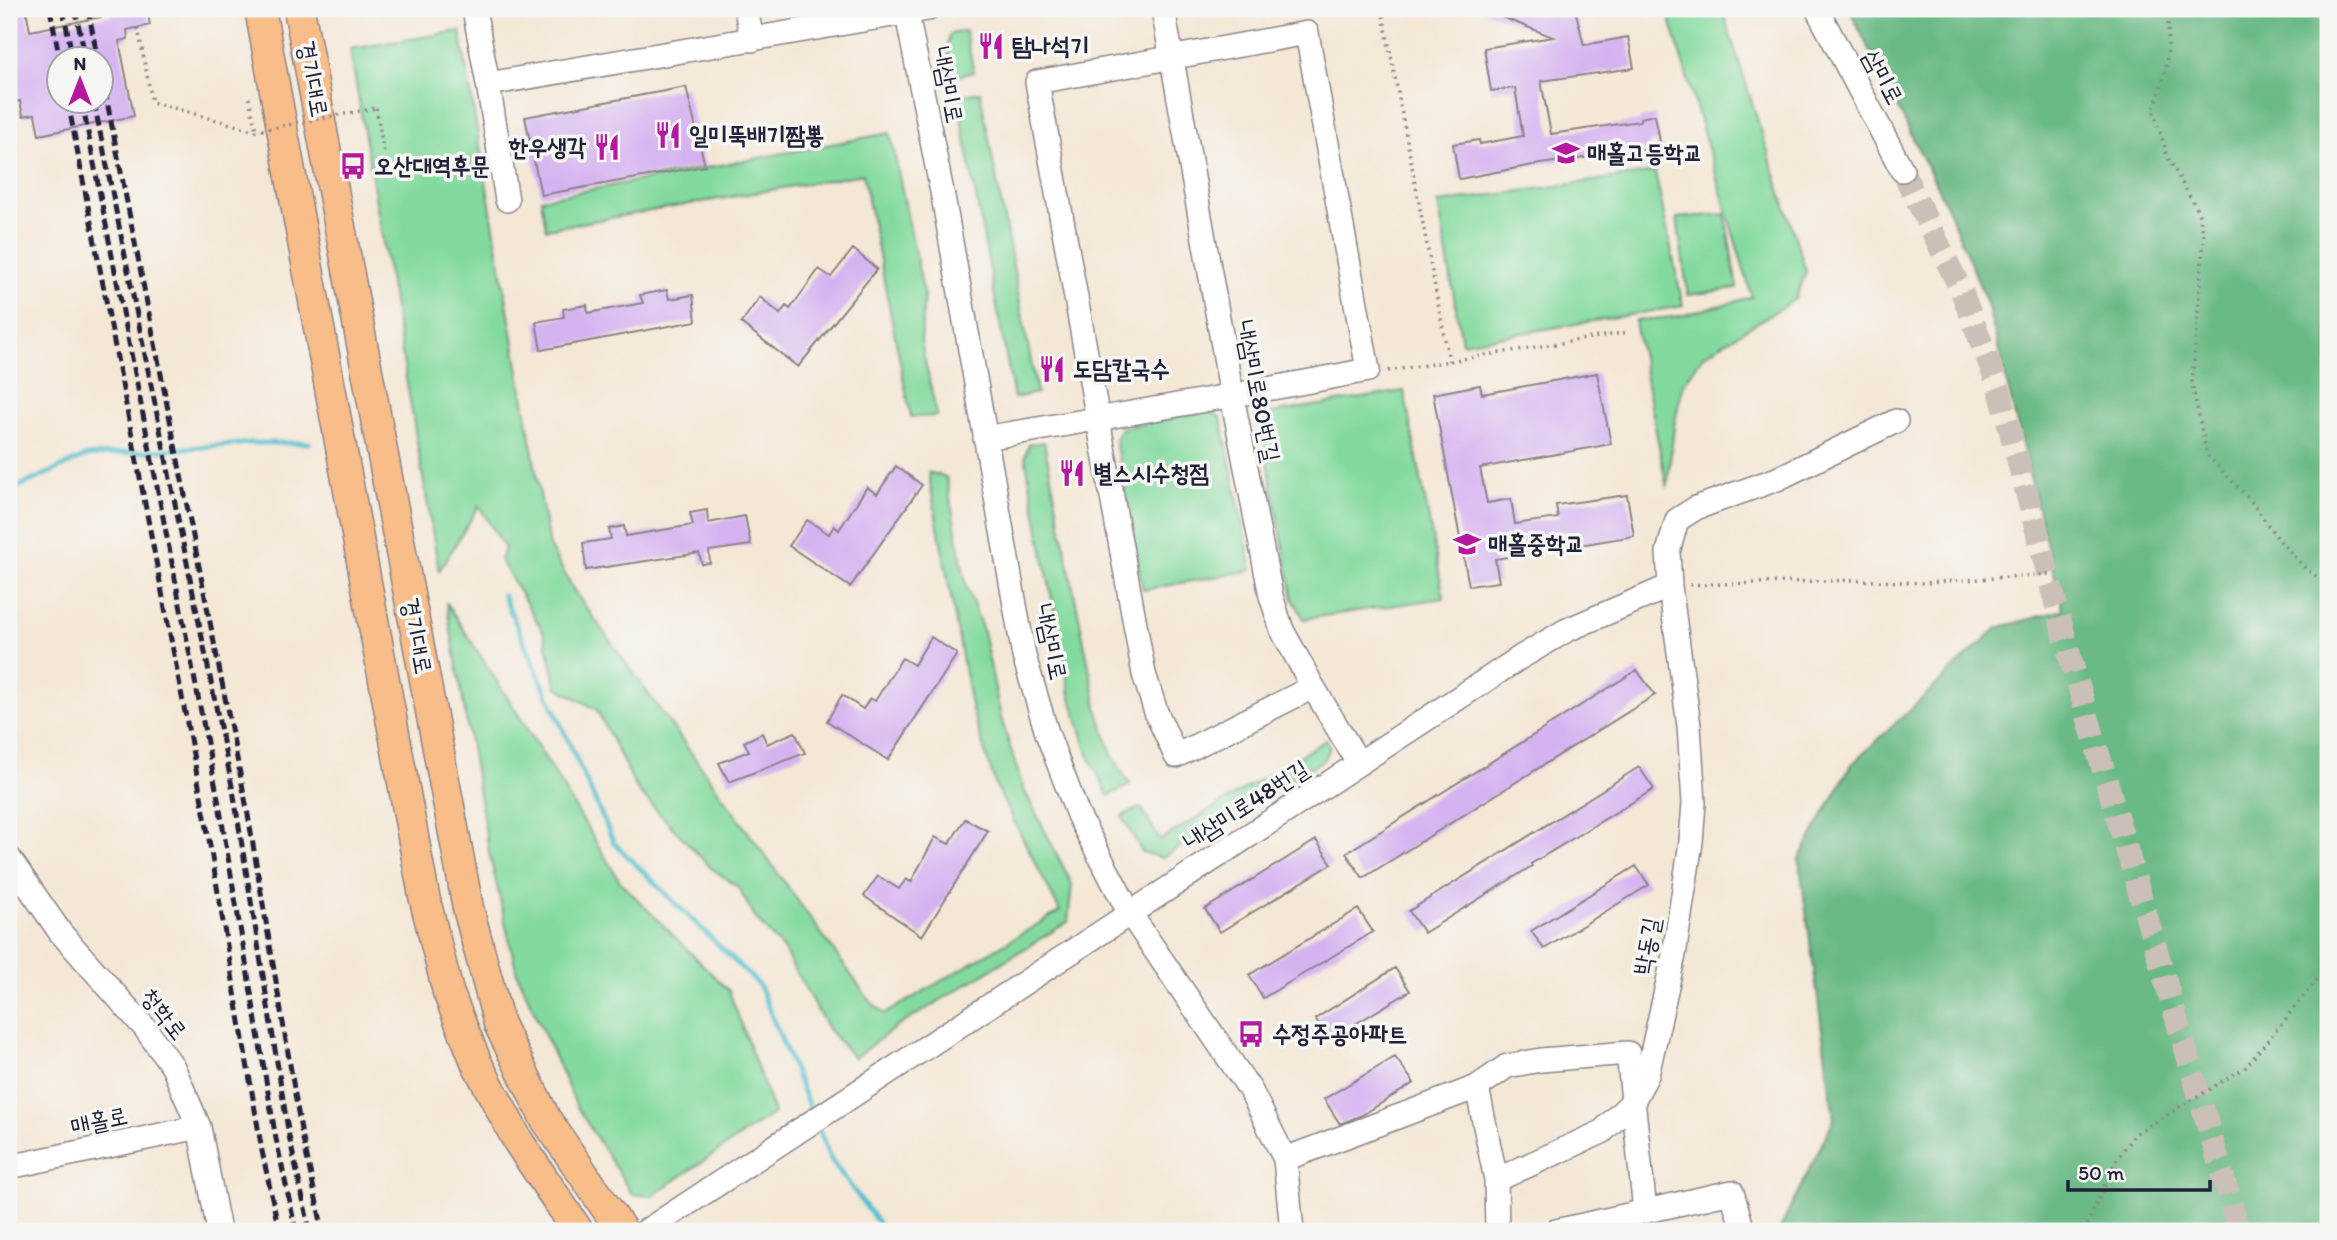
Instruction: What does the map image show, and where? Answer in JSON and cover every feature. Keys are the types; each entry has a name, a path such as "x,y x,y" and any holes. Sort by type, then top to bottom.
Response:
{"main road":[{"name":"경기대로","path":"260,9 424,896 448,992 477,1064 518,1141 578,1231"},
{"name":"경기대로","path":"299,9 468,908 499,1024 545,1118 622,1231"}],"street":[{"path":"474,9 507,200"},
{"path":"746,9 752,40"},
{"name":"내삼미로80번길","path":"1163,9 1232,397 1271,596 1282,630 1358,762"},
{"name":"삼미로","path":"1817,9 1902,170"},
{"path":"488,84 913,10"},
{"name":"내삼미로","path":"913,10 1024,656 1047,733 1078,815 1129,912 1251,1091 1285,1158 1292,1231"},
{"path":"985,438 1098,418 1232,397 1368,370 1307,33 1037,82 1098,418 1144,674 1156,712 1176,756 1313,687"},
{"name":"박동길","path":"1496,1180 1602,1132 1633,1101 1647,1075 1674,955 1692,829 1689,726 1668,552 1677,520 1696,508 1777,479 1896,421"},
{"name":"내삼미로48번길","path":"646,1231 1358,762 1567,630 1670,586"},
{"name":"청학로","path":"9,858 61,932 145,1028 173,1068 199,1127 219,1231"},
{"path":"1285,1158 1477,1087 1507,1066 1541,1060 1628,1053 1645,1211"},
{"path":"1477,1087 1496,1180 1497,1231"},
{"name":"매홀로","path":"9,1167 199,1127"},
{"path":"1556,1231 1732,1192 1744,1231"}],"path":[{"path":"614,9 615,15"},
{"path":"1382,9 1448,361"},
{"path":"2167,9 2163,86 2152,109 2168,158 2198,211 2204,235 2192,384 2207,455 2250,500 2279,540 2306,569 2328,584"},
{"path":"138,28 152,102 256,131 376,108 384,153"},
{"path":"249,98 256,131"},
{"path":"1388,371 1629,332"},
{"path":"1670,586 1852,580 1925,583 2049,574"},
{"path":"2084,1231 2117,1159 2135,1134 2246,1067 2328,966"}],"green space":[{"path":"1667,9 1722,9 1806,271 1795,299 1703,356 1683,385 1674,426 1667,488 1635,321 1680,316 1752,297"},
{"path":"1849,9 2328,9 2328,1231 1779,1231 1834,1119 1799,859 1851,765 1997,628 2063,610 1987,303 1948,209"},
{"path":"460,31 549,546 575,592 870,1001 885,1014 1060,911 996,786 972,711 928,472 946,477 966,585 983,631 1001,718 1023,788 1072,884 1068,922 895,1028 854,1058 828,1029 783,949 756,919 738,887 711,868 638,791 597,710 557,687 544,633 500,559 505,548 479,506 439,571 350,49"},
{"path":"965,31 974,72 953,77 947,47 950,34"},
{"path":"980,92 1037,393 1014,398 957,96"},
{"path":"890,133 924,295 921,342 937,416 911,417 863,174 546,229 541,199"},
{"path":"1655,172 1683,306 1462,343 1438,203"},
{"path":"1725,214 1737,288 1688,295 1677,218"},
{"path":"1404,391 1444,598 1304,619 1293,599 1259,415"},
{"path":"1209,411 1221,418 1252,570 1143,590 1115,439 1121,428"},
{"path":"1044,442 1098,712 1112,755 1130,785 1108,796 1088,754 1070,695 1025,456 1029,444"},
{"path":"446,602 621,883 729,991 774,1113 652,1196 632,1194 577,1107 517,973 489,852"},
{"path":"1326,740 1330,747 1325,759 1162,858 1142,852 1122,816 1141,807 1160,840"}],"building":[{"path":"26,9 30,31 112,15 111,9 147,9 150,25 127,30 128,39 119,41 134,116 39,135 35,114 23,116 20,101 9,103 9,12"},
{"path":"1481,9 1575,9 1584,45 1628,37 1634,68 1541,81 1551,134 1640,121 1640,118 1655,115 1660,142 1648,144 1649,149 1533,165 1459,179 1453,144 1479,140 1480,144 1523,136 1515,88 1491,91 1484,48 1553,37"},
{"path":"686,87 705,166 541,195 525,117"},
{"path":"853,249 877,269 798,367 741,323 760,297 780,314 786,306 790,309 819,269 831,277"},
{"path":"667,290 669,299 693,295 696,321 541,350 536,322 564,317 563,309 587,305 588,313 643,303 640,295"},
{"path":"1597,373 1611,444 1480,468 1487,503 1511,499 1515,524 1558,518 1556,505 1627,495 1634,536 1495,559 1499,582 1469,586 1433,394 1480,385 1482,394"},
{"path":"896,466 922,485 850,587 789,546 807,520 829,534 834,526 839,530 867,487 877,494"},
{"path":"707,510 708,523 745,516 751,545 709,551 710,563 702,564 699,553 586,570 583,543 611,539 609,529 624,526 626,536 693,525 690,513"},
{"path":"931,637 957,654 888,760 827,721 842,695 863,709 870,698 875,701 902,658 914,665"},
{"path":"1637,670 1655,695 1363,878 1346,853"},
{"path":"795,732 805,753 729,782 719,763 749,751 744,742 762,733 767,744"},
{"path":"1639,767 1654,789 1424,933 1409,911"},
{"path":"965,819 988,831 922,936 864,896 878,876 899,889 906,879 911,882 935,837 949,844"},
{"path":"1316,840 1332,864 1220,932 1205,909"},
{"path":"1636,866 1649,885 1544,949 1531,931"},
{"path":"1358,909 1373,932 1263,998 1249,975"},
{"path":"1395,968 1410,991 1329,1040 1315,1019"},
{"path":"1395,1057 1414,1083 1362,1115 1340,1124 1324,1099"}],"waterway":[{"path":"9,491 86,456 252,443 309,443"},
{"path":"503,595 614,843 759,985 813,1116"},
{"path":"817,1125 830,1158 884,1231"}],"tunnel":[{"path":"1902,170 1961,290 1999,388 2068,650 2239,1231"}],"railway":[{"path":"50,9 57,46"},
{"path":"63,9 70,46"},
{"path":"75,9 83,46"},
{"path":"88,9 95,46"},
{"path":"71,116 206,822 262,1151 279,1231"},
{"path":"85,116 219,804 276,1139 296,1231"},
{"path":"97,116 234,796 289,1136 310,1231"},
{"path":"110,116 247,809 301,1130 323,1231"}],"place":[{"name":"탐나석기","path":"991,46"},
{"name":"일미뚝배기짬뽕","path":"668,135"},
{"name":"한우생각","path":"607,147"},
{"name":"매홀고등학교","path":"1566,153"},
{"name":"오산대역후문","path":"353,166"},
{"name":"도담칼국수","path":"1052,369"},
{"name":"별스시수청점","path":"1072,473"},
{"name":"매홀중학교","path":"1467,544"},
{"name":"수정주공아파트","path":"1251,1034"}]}
